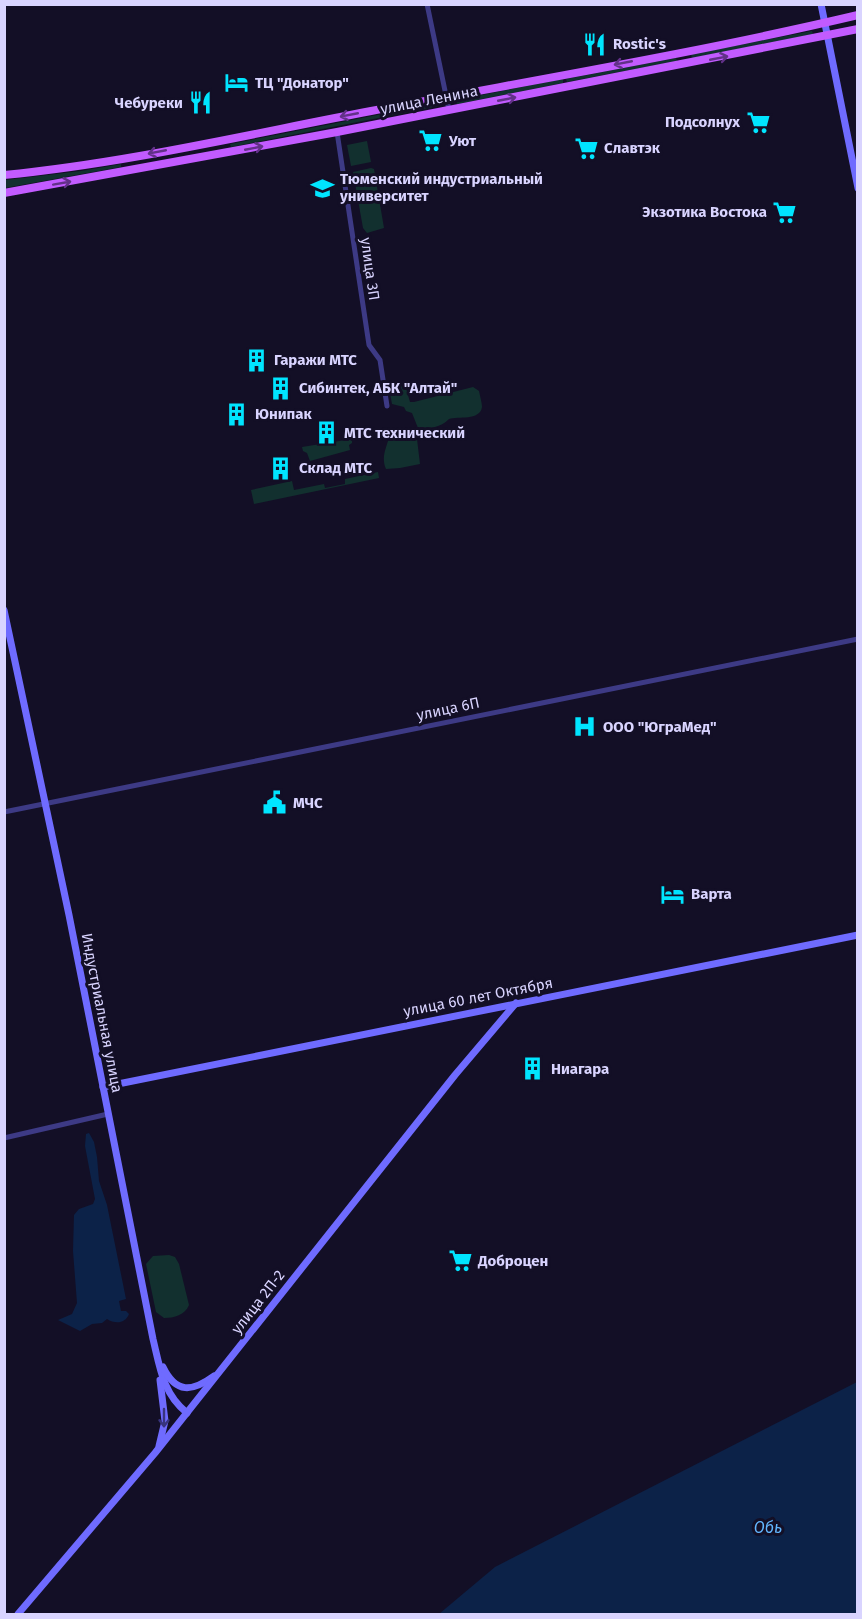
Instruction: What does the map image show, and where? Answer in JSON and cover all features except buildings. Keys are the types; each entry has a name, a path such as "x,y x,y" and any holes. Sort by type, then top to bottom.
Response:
{"main road":[{"path":"820,4 858,188"},
{"name":"улица Ленина","path":"4,175 113,160 221,140 682,52 858,15"},
{"name":"улица Ленина","path":"4,193 337,132 858,29"},
{"path":"682,52 684,64"},
{"path":"221,140 223,153"},
{"name":"Индустриальная улица","path":"4,610 153,1339 167,1390 175,1403 187,1413"},
{"name":"улица 60 лет Октября","path":"103,1087 858,935"},
{"name":"улица 2П-2","path":"18,1614 155,1453 442,1091 516,1003"},
{"path":"153,1339 166,1374 182,1388 195,1387 223,1369"},
{"path":"153,1339 165,1421 163,1435 155,1453"}],"street":[{"path":"427,4 449,110"},
{"name":"улица 3П","path":"337,132 369,345 380,360 387,406"},
{"name":"улица 6П","path":"4,812 858,639"},
{"path":"4,1138 108,1113"}],"green space":[{"path":"812,31 813,34 693,58 691,56 692,54"},
{"path":"676,58 677,61 567,82 566,79"},
{"path":"563,79 563,83 457,104 456,100"},
{"path":"438,103 439,106 231,147 230,144"},
{"path":"367,141 371,162 351,166 347,145"},
{"path":"121,164 121,167 5,188 5,180"},
{"path":"374,169 384,228 367,233 363,228 353,172"},
{"path":"391,383 405,385 410,402 473,387 479,391 482,407 473,416 449,419 435,427 418,428 412,413 406,411 404,407 392,404 389,388"},
{"path":"397,428 402,429 409,438 417,439 420,464 386,469 384,454 390,431"},
{"path":"352,439 349,445 350,450 310,461 302,447"},
{"path":"378,472 379,478 254,504 251,490 292,481 294,490 324,484 325,488 345,484 345,479"},
{"path":"153,1256 175,1257 179,1264 189,1305 179,1315 164,1318 156,1312 146,1264"}],"water":[{"path":"89,1133 94,1142 99,1181 107,1205 126,1299 119,1301 121,1311 129,1314 122,1321 113,1322 107,1319 80,1331 58,1320 72,1314 77,1303 73,1251 74,1215 79,1209 93,1204 95,1199 85,1146 86,1134"},
{"name":"Обь","path":"857,1382 857,1614 439,1614 495,1567"}],"place":[{"name":"Rostic's","path":"595,44"},
{"name":"ТЦ \"Донатор\"","path":"237,83"},
{"name":"Чебуреки","path":"201,103"},
{"name":"Подсолнух","path":"758,122"},
{"name":"Уют","path":"431,141"},
{"name":"Славтэк","path":"586,148"},
{"name":"Тюменский индустриальный университет","path":"322,188"},
{"name":"Экзотика Востока","path":"785,212"},
{"name":"Гаражи МТС","path":"256,360"},
{"name":"Сибинтек, АБК \"Алтай\"","path":"281,388"},
{"name":"Юнипак","path":"237,414"},
{"name":"МТС технический","path":"326,433"},
{"name":"Склад МТС","path":"281,468"},
{"name":"ООО \"ЮграМед\"","path":"585,727"},
{"name":"МЧС","path":"275,803"},
{"name":"Варта","path":"673,894"},
{"name":"Ниагара","path":"533,1069"},
{"name":"Доброцен","path":"460,1261"}]}
